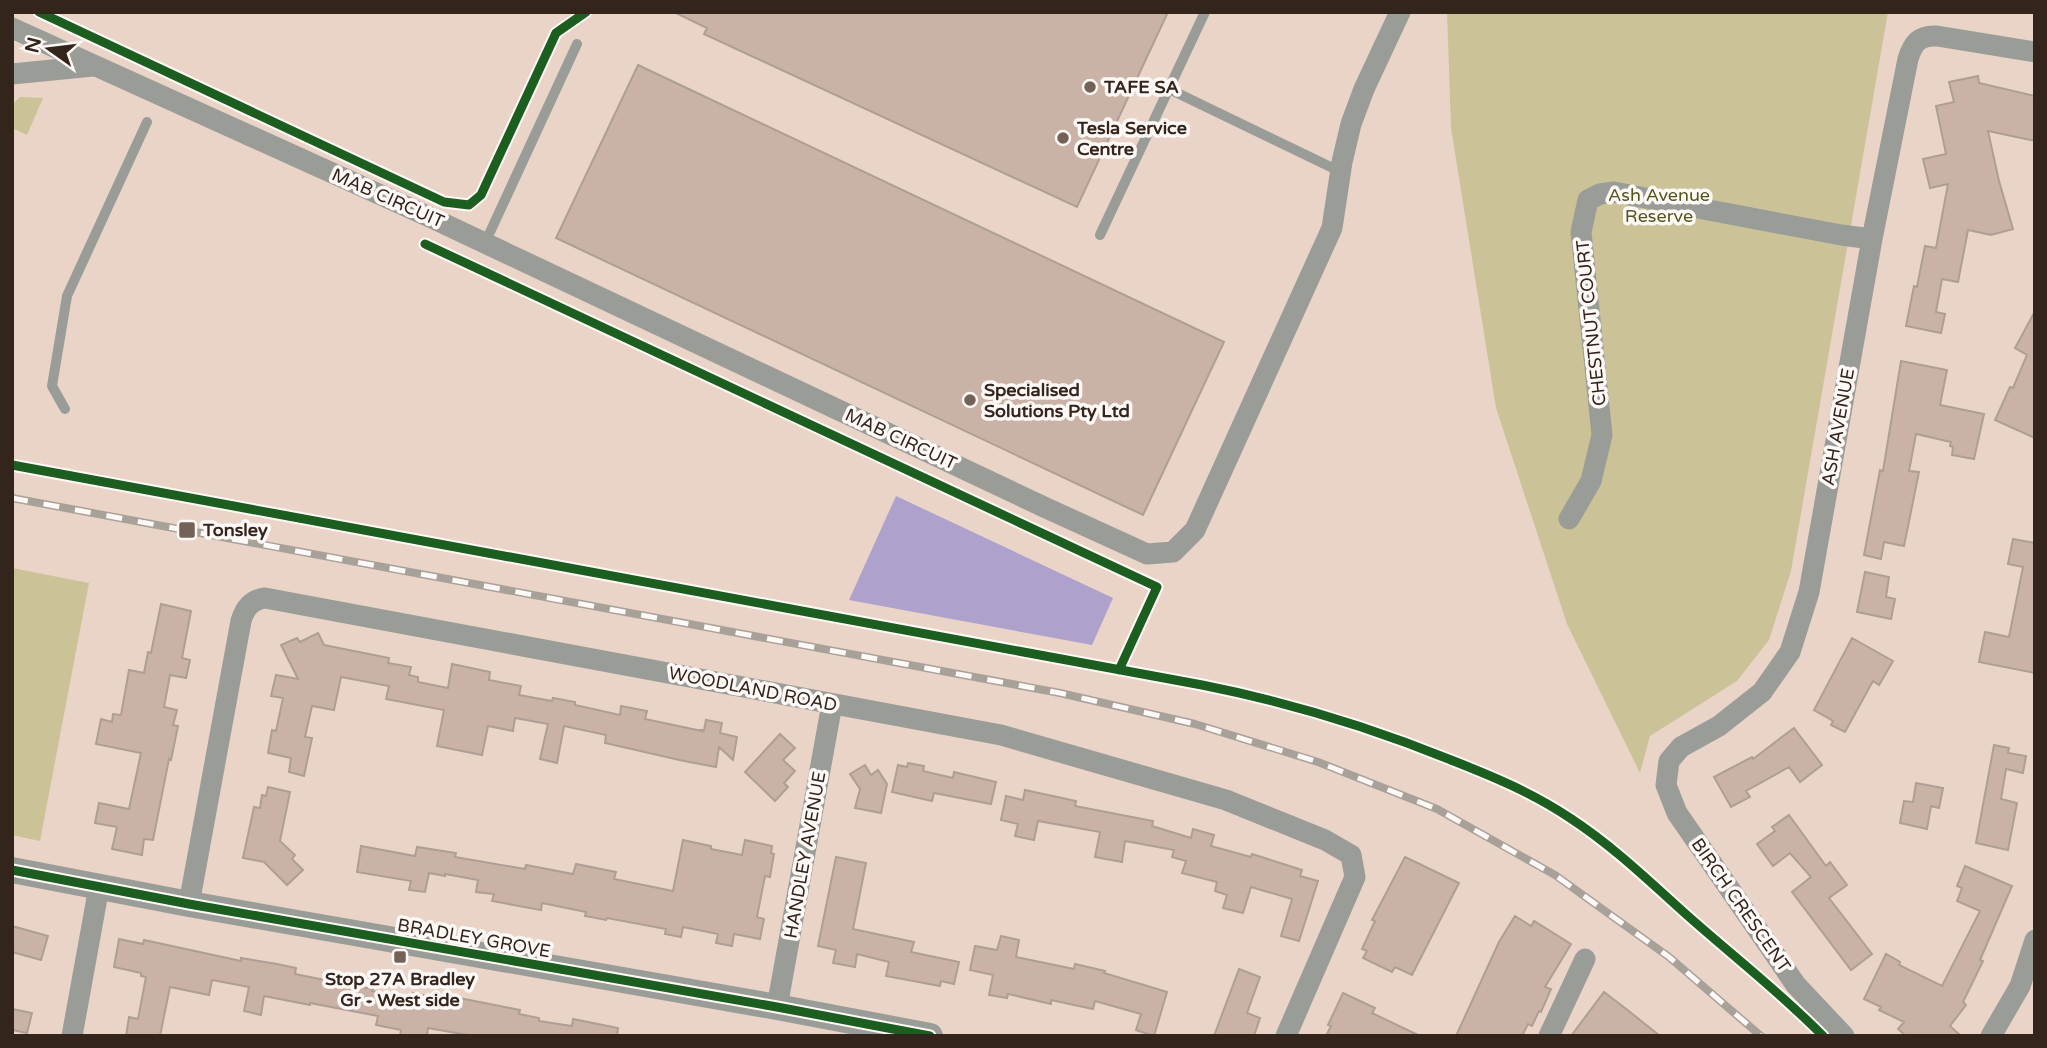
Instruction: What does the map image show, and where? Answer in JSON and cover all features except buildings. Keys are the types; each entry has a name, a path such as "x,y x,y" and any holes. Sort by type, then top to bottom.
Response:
{"street":[{"name":"MAB CIRCUIT","path":"12,28 485,243 1147,554 1173,552 1195,530 1332,228 1351,124 1400,12"},
{"name":"ASH AVENUE","path":"1669,761 1681,747 1719,726 1762,692 1790,652 1809,592 1872,239 1912,47 1918,40 1937,36 2035,52"},
{"name":"MAB CIRCUIT","path":"12,74 95,66"},
{"name":"CHESTNUT COURT","path":"1569,519 1591,481 1602,435 1581,232 1588,200 1600,194 1614,192 1872,239"},
{"name":"WOODLAND ROAD","path":"189,904 241,621 244,611 257,600 265,598 1001,735 1226,800 1325,840 1351,855 1355,877 1286,1036"},
{"name":"HANDLEY AVENUE","path":"777,1007 832,704"},
{"name":"BIRCH CRESCENT","path":"1669,761 1666,785 1677,813 1796,985 1844,1036"},
{"name":"BRADLEY GROVE","path":"12,870 930,1036"},
{"path":"72,1036 99,887"},
{"path":"1991,1036 2020,986 2035,940"},
{"path":"1549,1036 1586,959"}],"lane":[{"path":"1100,235 1205,12"},
{"path":"485,243 576,44"},
{"path":"1169,89 1341,172"},
{"path":"65,409 52,386 67,296 147,122"}],"green space":[{"name":"Ash Avenue Reserve","path":"1447,12 1888,12 1791,571 1769,640 1737,681 1650,736 1640,773 1567,624 1496,408 1451,128"},
{"path":"20,97 43,98 27,135 12,128 12,105"},
{"path":"12,568 89,583 40,841 12,835"}],"shaded area":[{"path":"896,496 1113,598 1092,645 849,600"}],"railway":[{"path":"12,498 1060,693 1195,724 1318,762 1437,809 1555,875 1669,957 1761,1036"}],"cycle path":[{"path":"39,12 444,202 469,205 481,195 556,33 586,12"},
{"path":"425,244 1157,587 1119,670"},
{"path":"12,465 1202,685 1328,716 1482,772 1527,793 1570,818 1631,865 1823,1036"},
{"path":"12,870 930,1036"}],"place":[{"name":"TAFE SA","path":"1090,87"},
{"name":"Tesla Service Centre","path":"1063,138"},
{"name":"Specialised Solutions Pty Ltd","path":"970,400"},
{"name":"Tonsley","path":"187,530"},
{"name":"Stop 27A Bradley Gr - West side","path":"400,957"}]}
